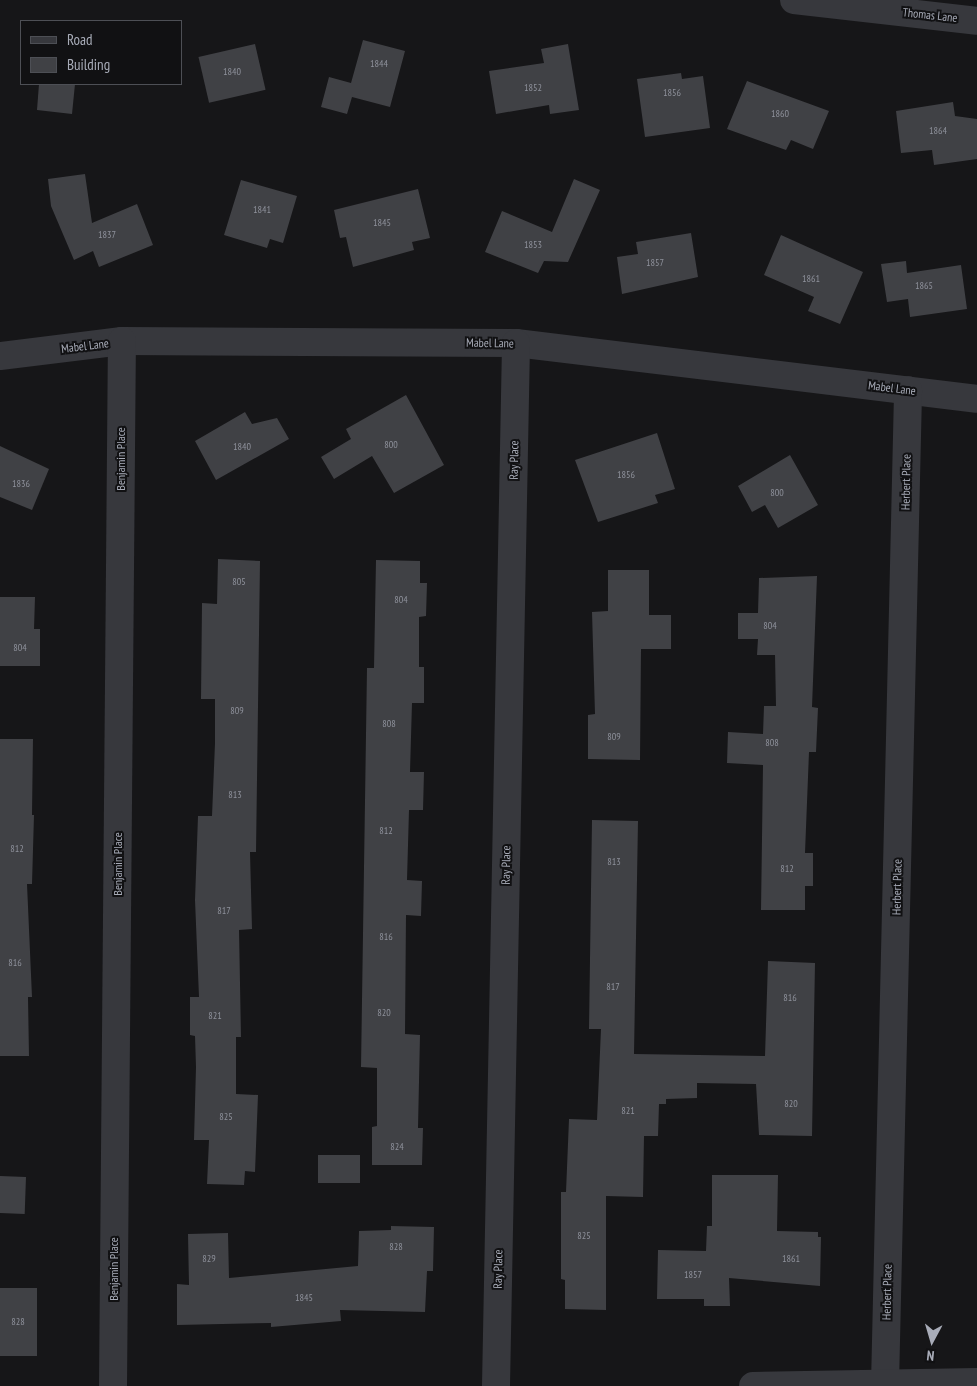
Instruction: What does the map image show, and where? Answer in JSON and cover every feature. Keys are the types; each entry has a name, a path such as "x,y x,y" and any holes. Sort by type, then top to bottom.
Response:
{"street":[{"name":"Thomas Lane","path":"794,0 977,21"},
{"name":"Mabel Lane","path":"0,356 122,341 516,343 977,399"},
{"name":"Benjamin Place","path":"113,1386 122,341"},
{"name":"Ray Place","path":"496,1386 516,343"},
{"name":"Herbert Place","path":"885,1384 908,390"},
{"path":"753,1386 977,1382"}],"building":[{"path":"363,40 405,51 390,107 352,97 347,114 321,107 329,77 351,83"},
{"path":"255,44 266,90 209,103 198,57"},
{"path":"568,44 579,110 550,114 549,105 496,114 489,71 544,63 541,49"},
{"path":"681,73 682,79 703,76 710,128 645,137 637,79"},
{"path":"747,81 829,111 813,149 791,140 786,150 727,129"},
{"path":"39,85 75,85 72,114 37,110"},
{"path":"953,102 955,116 977,119 977,159 934,165 932,150 901,153 896,111"},
{"path":"85,174 92,223 137,204 153,245 99,267 93,251 74,260 51,206 48,179"},
{"path":"574,179 600,190 568,262 544,261 538,273 485,252 502,211 552,232"},
{"path":"241,180 297,196 283,243 270,239 267,248 224,235"},
{"path":"418,189 430,238 412,242 414,250 353,267 346,237 340,238 334,210"},
{"path":"691,233 698,277 622,294 617,257 638,254 636,242"},
{"path":"781,235 863,272 840,324 808,311 814,297 764,275"},
{"path":"906,261 907,273 961,265 967,309 910,317 908,299 887,302 881,264"},
{"path":"406,395 444,465 394,493 372,456 334,479 321,457 351,439 346,429"},
{"path":"245,412 252,424 277,418 289,439 216,480 195,441"},
{"path":"657,433 675,489 655,495 658,503 598,522 575,460"},
{"path":"0,446 49,469 32,510 0,497"},
{"path":"790,455 818,505 778,528 765,505 752,512 738,486"},
{"path":"218,559 260,561 256,852 250,852 252,929 239,930 241,1037 236,1037 236,1094 258,1095 255,1172 245,1171 244,1185 207,1184 209,1140 194,1140 196,1067 195,1036 190,1035 190,997 199,997 195,900 198,816 212,816 215,743 215,699 201,699 202,603 217,604"},
{"path":"376,560 420,561 420,583 427,583 426,616 419,617 419,667 424,667 424,703 412,703 410,772 424,772 423,810 409,810 407,880 422,881 421,916 406,915 405,1034 420,1035 418,1128 423,1128 422,1165 372,1165 372,1127 377,1126 377,1068 361,1067 367,668 374,668"},
{"path":"608,570 649,570 649,615 671,615 671,649 641,649 640,760 588,759 588,715 595,714 592,612 608,611"},
{"path":"817,576 812,707 818,708 816,752 809,752 805,853 813,853 813,886 805,886 805,910 761,910 763,765 727,763 728,732 763,734 764,706 776,706 775,655 757,655 758,639 738,639 738,613 758,613 759,578"},
{"path":"0,597 35,597 34,629 40,629 40,666 0,666"},
{"path":"0,739 33,739 32,815 34,815 32,884 27,884 32,997 28,997 29,1056 0,1056"},
{"path":"592,820 638,821 634,1054 765,1056 768,961 815,963 812,1136 759,1135 756,1084 697,1083 697,1098 666,1099 666,1104 659,1104 658,1136 644,1136 643,1197 606,1196 606,1310 565,1309 565,1280 561,1279 561,1192 566,1192 569,1119 597,1120 601,1029 589,1029"},
{"path":"318,1155 360,1155 360,1183 318,1183"},
{"path":"712,1175 778,1175 777,1231 818,1232 818,1237 821,1237 820,1286 729,1278 730,1306 704,1306 704,1299 657,1299 658,1250 706,1251 707,1226 712,1226"},
{"path":"0,1176 26,1177 25,1214 0,1213"},
{"path":"391,1226 434,1227 433,1271 427,1271 425,1312 340,1310 341,1321 271,1327 271,1323 177,1325 177,1284 189,1285 188,1234 228,1233 229,1278 358,1266 359,1231 391,1230"},
{"path":"0,1288 37,1288 37,1356 0,1356"}]}
